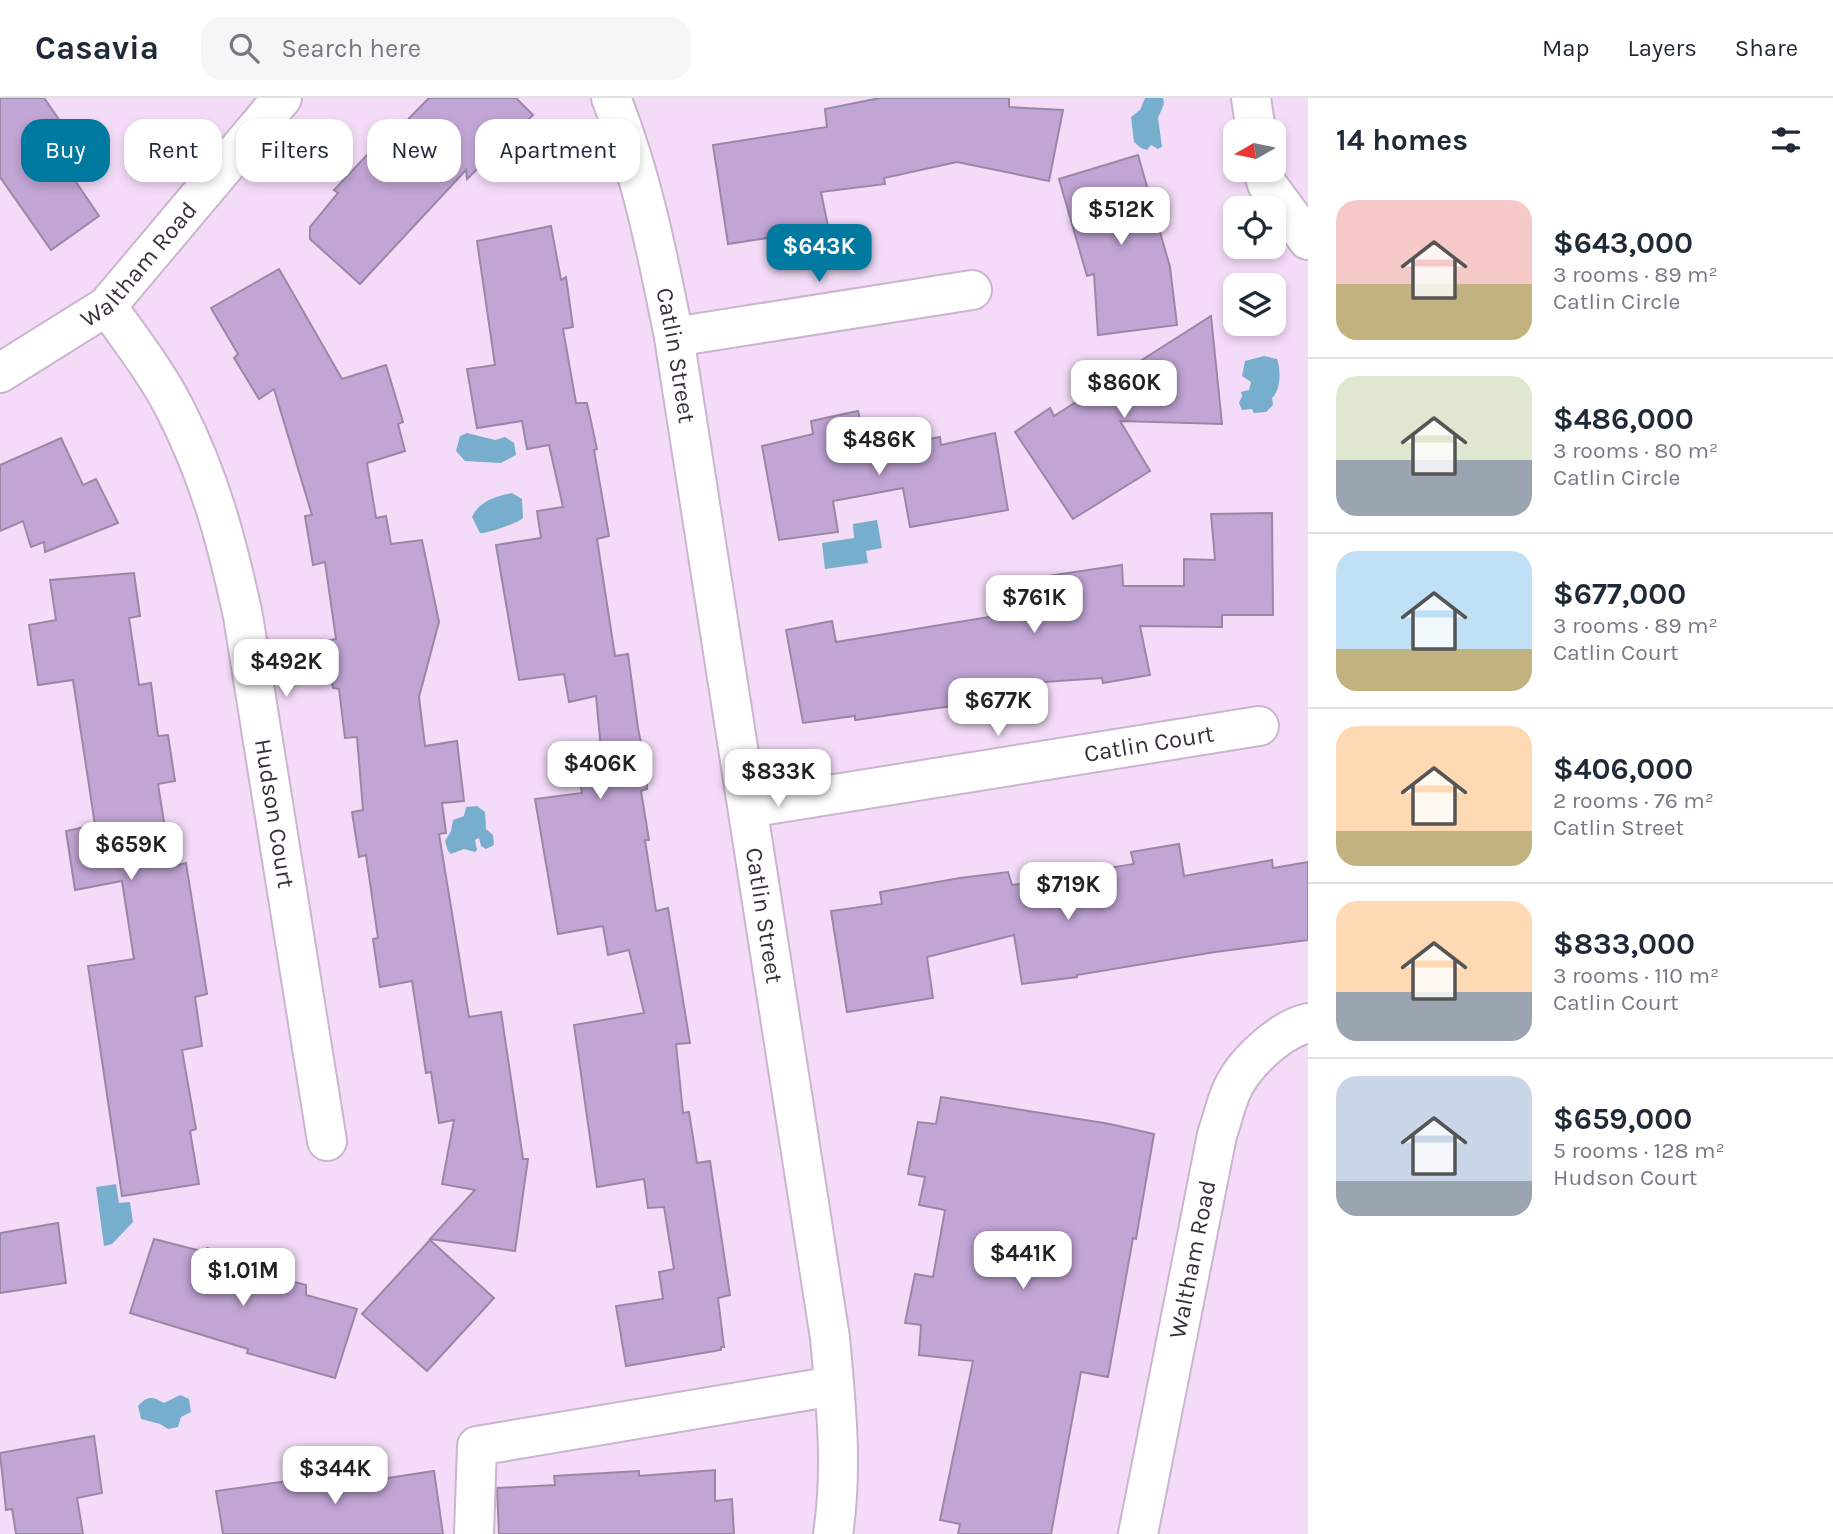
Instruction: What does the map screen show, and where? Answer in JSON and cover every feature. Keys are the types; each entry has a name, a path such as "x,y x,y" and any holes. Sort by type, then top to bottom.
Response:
{"street":[{"name":"Waltham Road","path":"0,373 107,306 282,98"},
{"name":"Catlin Street","path":"611,98 621,122 653,234 674,337 830,1338 837,1422 838,1498 832,1534"},
{"path":"1251,98 1254,119"},
{"path":"1266,182 1308,240"},
{"path":"674,337 972,290"},
{"name":"Hudson Court","path":"107,306 174,407 204,474 227,541 243,616 327,1141"},
{"name":"Catlin Court","path":"748,808 1259,726"},
{"name":"Waltham Road","path":"1138,1534 1217,1135 1231,1090 1259,1051 1299,1025 1308,1023"},
{"path":"474,1534 477,1446 834,1386"}],"water":[{"path":"1145,98 1163,98 1164,104 1158,118 1162,147 1158,149 1151,145 1147,150 1134,142 1131,117 1140,110"},
{"path":"1264,356 1277,359 1280,374 1277,390 1272,398 1273,405 1266,412 1242,410 1239,403 1241,392 1249,390 1251,382 1242,376 1245,361"},
{"path":"467,433 495,440 505,437 514,443 516,455 501,463 465,461 456,451 460,436"},
{"path":"512,493 522,499 523,518 502,528 480,533 472,517 475,511 489,500"},
{"path":"877,520 882,548 866,551 868,563 825,569 822,543 854,538 853,524"},
{"path":"477,806 485,812 486,829 493,835 494,845 486,849 481,846 479,838 475,840 475,852 464,849 451,854 445,841 453,820 464,816 466,807"},
{"path":"116,1184 119,1203 130,1202 133,1222 112,1244 104,1246 96,1187"},
{"path":"180,1395 189,1399 191,1412 181,1417 178,1427 168,1429 141,1419 138,1406 145,1400 154,1398 164,1403"}],"building":[{"path":"0,98 44,98 59,119 21,119 21,182 76,182 99,216 51,250 0,177"},
{"path":"429,98 516,98 533,115 529,119 475,119 475,171 467,179 466,170 461,175 461,119 408,119"},
{"path":"880,98 1009,98 1009,107 1063,110 1049,181 957,162 884,178 885,184 821,192 831,241 783,249 781,236 728,244 713,145 827,127 825,109"},
{"path":"367,155 367,182 455,182 360,284 310,239 310,227 338,193 334,190 342,182 353,182 353,170"},
{"path":"1138,155 1170,267 1177,325 1098,335 1094,274 1087,276 1059,179"},
{"path":"551,226 561,280 566,277 573,327 563,329 576,403 587,403 597,449 594,450 609,536 597,539 615,656 628,654 647,774 647,789 641,791 649,840 645,840 656,911 668,908 690,1043 676,1044 683,1113 689,1112 697,1163 710,1161 730,1295 718,1298 724,1347 721,1347 721,1350 626,1366 616,1306 663,1299 659,1272 674,1269 664,1207 648,1208 644,1179 597,1187 574,1025 644,1013 629,950 608,955 603,926 558,934 535,799 582,793 577,764 602,760 596,696 569,702 564,674 519,680 496,545 541,538 537,511 563,507 549,445 527,449 522,421 477,428 467,369 495,365 477,241"},
{"path":"279,269 342,379 386,365 403,422 398,424 405,451 367,463 376,518 386,516 391,544 422,540 439,622 419,697 425,746 457,741 464,801 442,803 446,833 439,834 469,1017 501,1012 523,1159 528,1159 515,1251 430,1239 475,1190 442,1184 454,1120 439,1123 431,1072 426,1073 412,981 380,987 373,939 378,938 366,855 359,857 352,812 363,810 357,737 345,738 339,689 333,688 325,641 336,639 325,562 313,565 305,516 312,515 274,389 259,399 234,358 238,354 211,308"},
{"path":"1211,316 1222,424 1120,421 1150,471 1073,519 1015,432 1050,408 1054,416"},
{"path":"858,411 867,450 940,437 941,445 995,433 1008,510 910,527 903,488 833,501 838,532 779,540 762,446 813,434 811,421"},
{"path":"61,438 83,485 96,479 118,523 45,552 44,542 31,547 23,521 0,531 0,465"},
{"path":"1272,513 1273,615 1222,615 1222,627 1140,626 1150,675 1103,683 1102,678 1030,683 1030,687 980,696 980,702 855,720 855,716 803,723 786,630 832,621 836,642 1038,609 1034,578 1122,565 1123,586 1184,586 1184,559 1215,560 1211,514"},
{"path":"134,573 140,616 129,618 139,685 151,683 158,736 168,735 175,781 158,784 171,867 186,863 207,994 195,997 202,1046 182,1050 196,1129 190,1131 199,1184 122,1196 88,966 134,959 122,881 75,890 66,831 95,825 73,680 38,685 29,625 56,620 50,580"},
{"path":"1179,844 1184,876 1272,860 1273,868 1308,862 1308,940 1215,952 1022,984 1014,935 927,957 933,998 847,1012 831,911 882,904 880,892 960,878 1008,872 1012,885 1084,874 1083,872 1134,864 1131,852"},
{"path":"941,1097 1110,1124 1154,1134 1108,1377 1081,1372 1051,1534 958,1534 960,1524 940,1520 973,1361 919,1355 921,1325 905,1323 915,1274 933,1277 945,1210 919,1205 925,1177 908,1174 918,1122 936,1124"},
{"path":"58,1223 66,1283 0,1293 0,1233"},
{"path":"154,1239 205,1252 207,1248 251,1262 248,1270 306,1285 306,1295 357,1309 335,1378 247,1353 248,1349 130,1313"},
{"path":"430,1240 494,1298 427,1371 362,1314"},
{"path":"94,1436 102,1493 77,1498 83,1534 16,1534 12,1509 6,1510 0,1453"},
{"path":"373,1469 375,1480 434,1471 443,1534 223,1534 216,1491"},
{"path":"715,1470 715,1501 732,1499 734,1534 499,1534 497,1488 555,1485 554,1476 639,1471 639,1476"}]}
